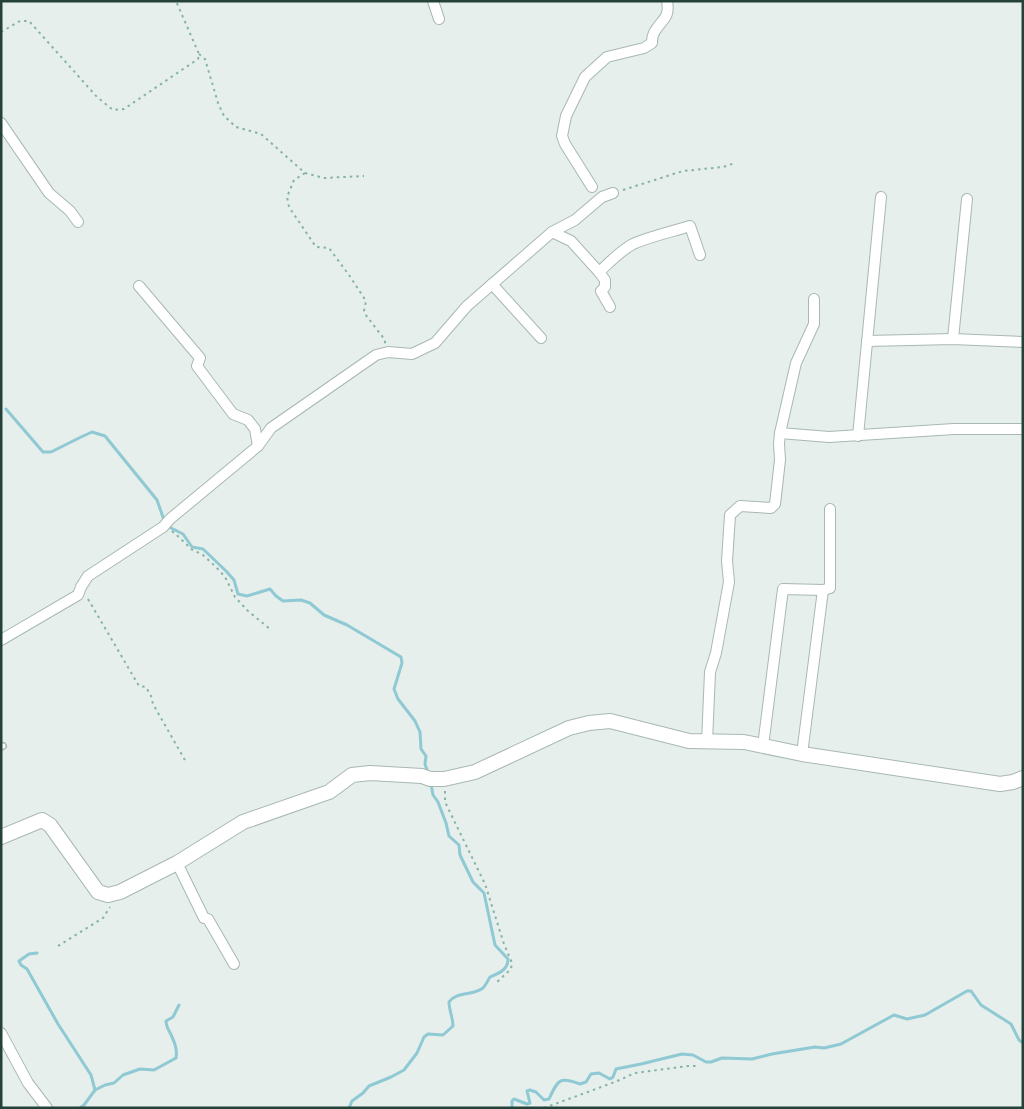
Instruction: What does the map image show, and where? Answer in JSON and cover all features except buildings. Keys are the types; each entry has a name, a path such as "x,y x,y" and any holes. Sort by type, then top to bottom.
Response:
{"street":[{"path":"433,1 438,19"},
{"path":"592,187 562,136 566,116 585,77 607,57 644,48 652,42 654,32 664,20 669,10 667,1"},
{"path":"1,123 49,193 70,211 78,222"},
{"path":"1,640 78,595 88,576 163,527 170,519 258,446 272,428 376,355 388,352 412,354 435,343 467,306 552,232 575,220 602,197 613,194"},
{"path":"858,436 881,197"},
{"path":"953,340 967,199"},
{"path":"599,272 615,256 632,245 648,238 690,226 700,255"},
{"path":"552,232 571,241 599,272 605,280 605,287 601,292 610,307"},
{"path":"492,284 541,338"},
{"path":"139,286 200,358 198,366 233,414 248,420 254,429 258,446"},
{"path":"708,742 710,672 716,653 729,582 727,561 730,515 740,506 771,508 774,504 780,460 780,433 796,363 814,324 814,299"},
{"path":"867,341 953,340 1023,342"},
{"path":"780,433 829,438 954,429 1023,429"},
{"path":"762,746 783,589 823,590 830,588 830,509"},
{"path":"802,754 823,590"},
{"path":"1,837 42,820 50,824 98,892 108,895 120,892 177,862 243,822 329,792 352,775 370,773 444,779 475,772 569,728 589,723 610,721 689,741 744,742 802,754 1000,784 1023,778"},
{"path":"177,862 204,918 208,919 234,964"},
{"path":"1,1033 28,1083 47,1108"}],"path":[{"path":"176,1 199,54 205,59 218,103 224,116 236,126 261,134 305,173 324,178 364,176"},
{"path":"1,32 20,21 29,21 97,97 113,110 124,109 198,60 199,54"},
{"path":"613,194 683,171 723,167 734,163"},
{"path":"305,173 294,180 287,197 289,207 316,247 329,248 366,301 365,314 385,340 384,348 376,355"},
{"path":"163,527 172,531 191,549 216,566 225,577 235,597 248,611 270,629"},
{"path":"81,587 139,686 146,687 151,696 152,704 186,762"},
{"path":"444,779 445,802 486,884 504,944 512,963 511,969 496,983"},
{"path":"58,946 104,918 120,892"},
{"path":"544,1108 635,1073 699,1066"}],"waterway":[{"path":"6,409 43,452 51,452 92,432 105,436 157,500 164,520"},
{"path":"171,528 183,534 192,547 203,549 226,571 234,580 238,594 247,596 270,589 283,601 301,600 310,603 324,615 347,625 401,657 402,663 394,689 398,699 415,721 420,732 421,749 426,756 425,764 428,773"},
{"path":"349,1108 352,1101 369,1086 404,1070 417,1053 424,1037 428,1034 443,1035 453,1026 449,1002 452,999 483,988 490,977 502,971 508,963 508,959 495,945 484,893 473,882 460,855 459,845 449,836 438,802 433,795 431,784"},
{"path":"37,953 29,954 19,961 27,969 58,1024 91,1075 95,1090"},
{"path":"512,1108 512,1101 514,1099 527,1104 530,1103 527,1091 530,1090 536,1092 544,1100 549,1099 560,1081 568,1080 580,1084 586,1082 591,1074 599,1073 610,1079 613,1077 616,1069 682,1054 693,1055 706,1062 711,1062 722,1058 752,1059 772,1054 815,1047 824,1048 841,1044 894,1015 907,1019 925,1015 967,991 971,991 981,1005 1011,1024 1019,1040 1023,1043"},
{"path":"80,1108 95,1090 114,1083 123,1075 140,1069 154,1070 176,1058 175,1045 167,1028 166,1021 173,1017 179,1005"}]}
